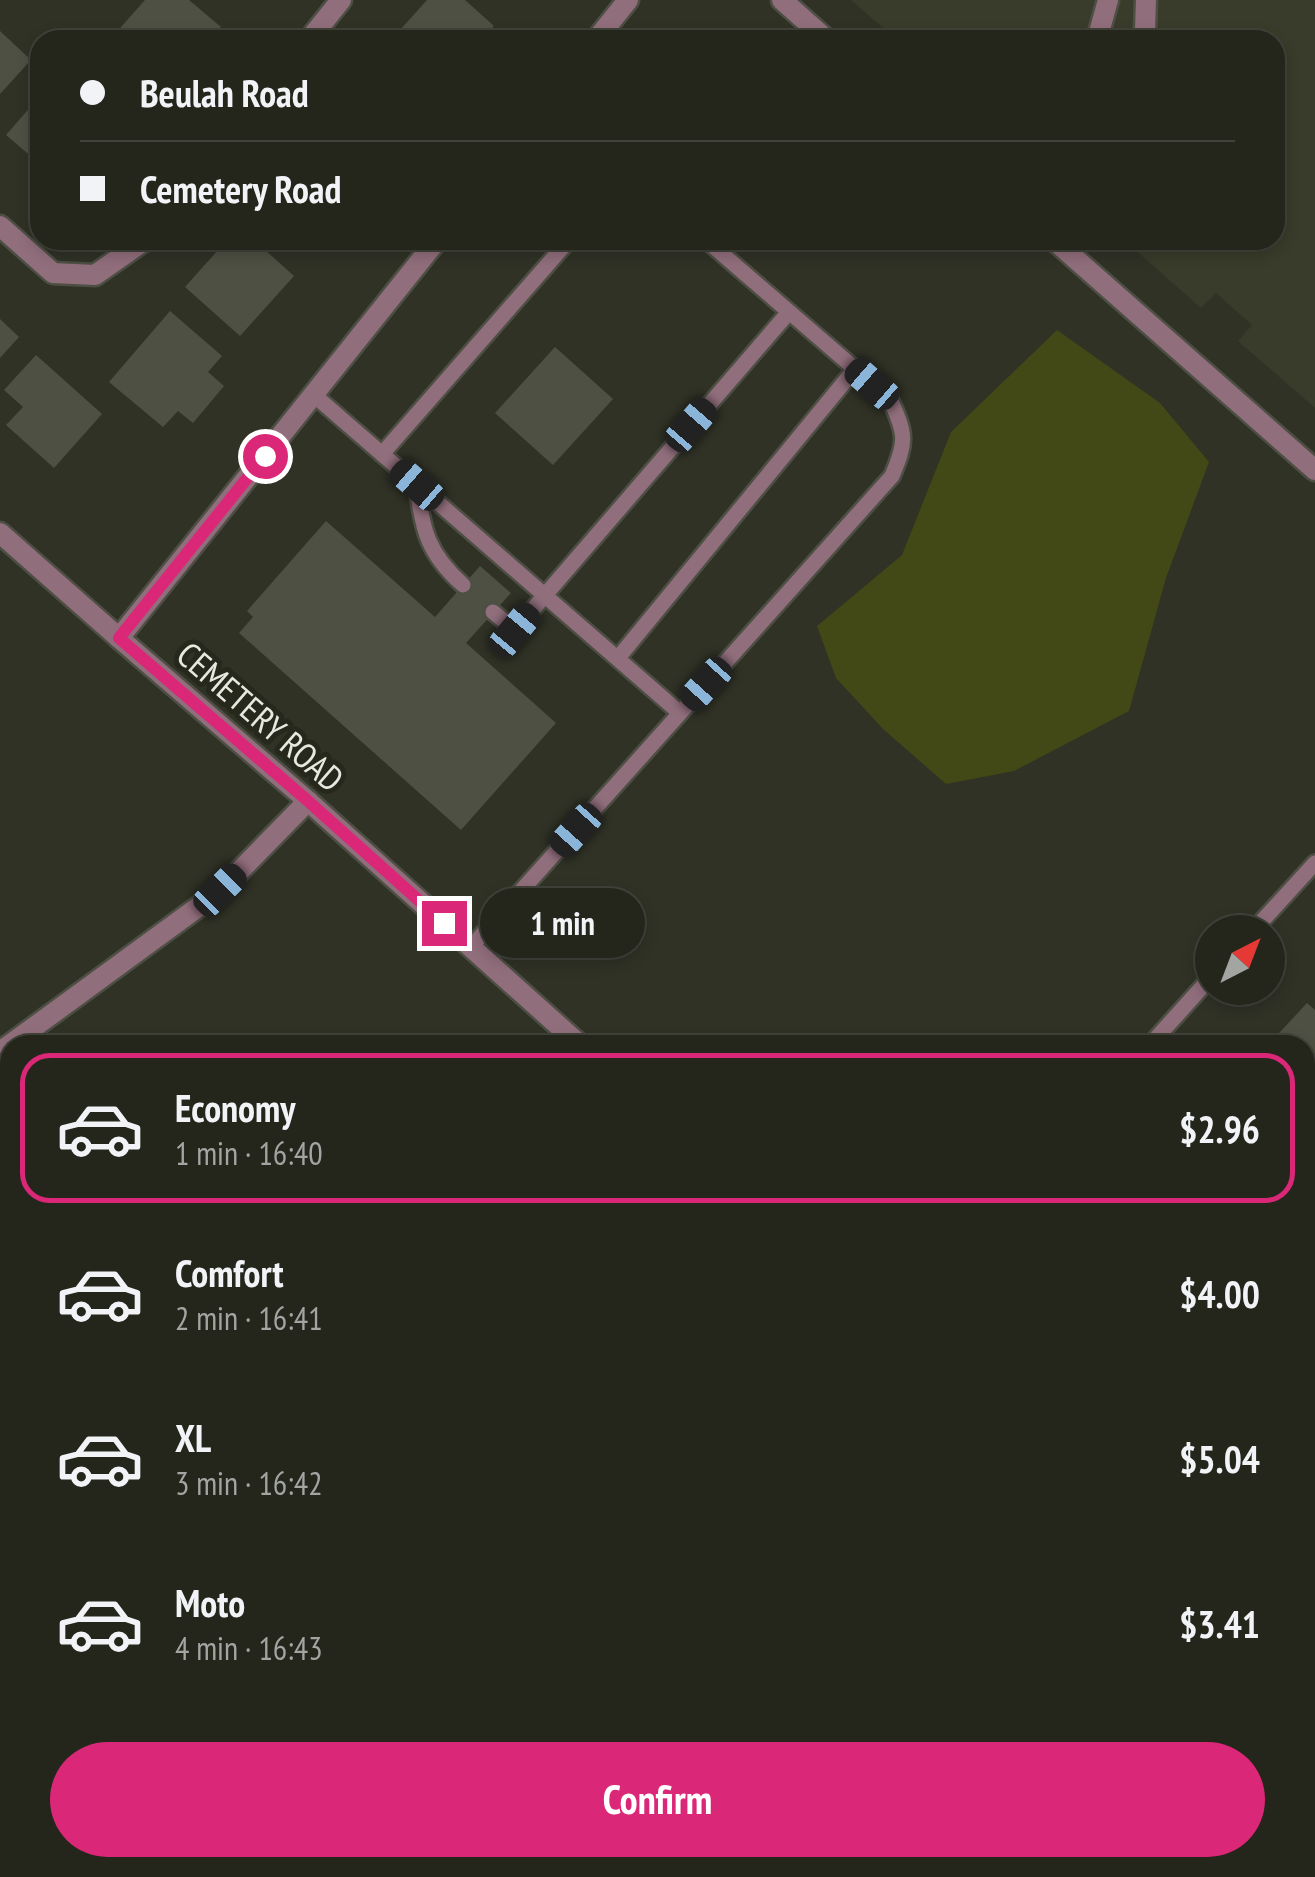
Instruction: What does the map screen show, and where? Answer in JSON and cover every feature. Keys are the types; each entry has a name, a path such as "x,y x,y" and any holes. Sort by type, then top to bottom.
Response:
{"street":[{"path":"317,30 342,0"},
{"path":"604,30 628,0"},
{"path":"782,0 816,30"},
{"path":"1099,30 1108,0"},
{"path":"1145,30 1146,0"},
{"path":"0,226 53,273 95,275 131,250"},
{"path":"119,638 429,250"},
{"path":"1065,250 1315,470"},
{"name":"CEMETERY ROAD","path":"0,534 308,801 569,1035"},
{"path":"23,1035 220,890 308,801"}],"lane":[{"path":"382,454 559,250"},
{"path":"471,948 892,476 902,450 901,424 890,399 717,250"},
{"path":"493,612 515,630 788,312"},
{"path":"618,658 854,369"},
{"path":"314,394 680,714"},
{"path":"417,485 422,522 440,566 463,586"},
{"path":"1268,915 1315,863"},
{"path":"1159,1035 1195,995"}],"shaded area":[{"path":"851,0 1315,0 1315,408 1238,341 1252,325 1216,293 1201,308 1135,250 1285,250 1285,30 886,30"},
{"path":"1057,330 1160,403 1209,462 1166,578 1129,711 1014,771 946,784 883,729 836,678 817,626 902,555 951,432"}],"building":[{"path":"145,0 189,0 221,27 218,30 118,30"},
{"path":"427,0 465,0 494,26 491,30 400,30"},
{"path":"0,31 30,61 0,94"},
{"path":"30,107 30,155 6,135"},
{"path":"218,250 265,250 294,276 240,336 185,287"},
{"path":"170,311 222,356 208,372 224,386 193,423 178,411 163,427 109,382"},
{"path":"0,319 19,337 0,358"},
{"path":"555,347 613,399 553,465 495,413"},
{"path":"36,355 102,414 54,468 6,425 23,407 4,390"},
{"path":"326,521 435,617 480,566 511,593 466,643 556,723 461,830 239,633 253,617 247,611"},
{"path":"1307,1003 1315,1010 1315,1035 1277,1035"}],"route":[{"path":"265,456 119,638 444,923"}]}
